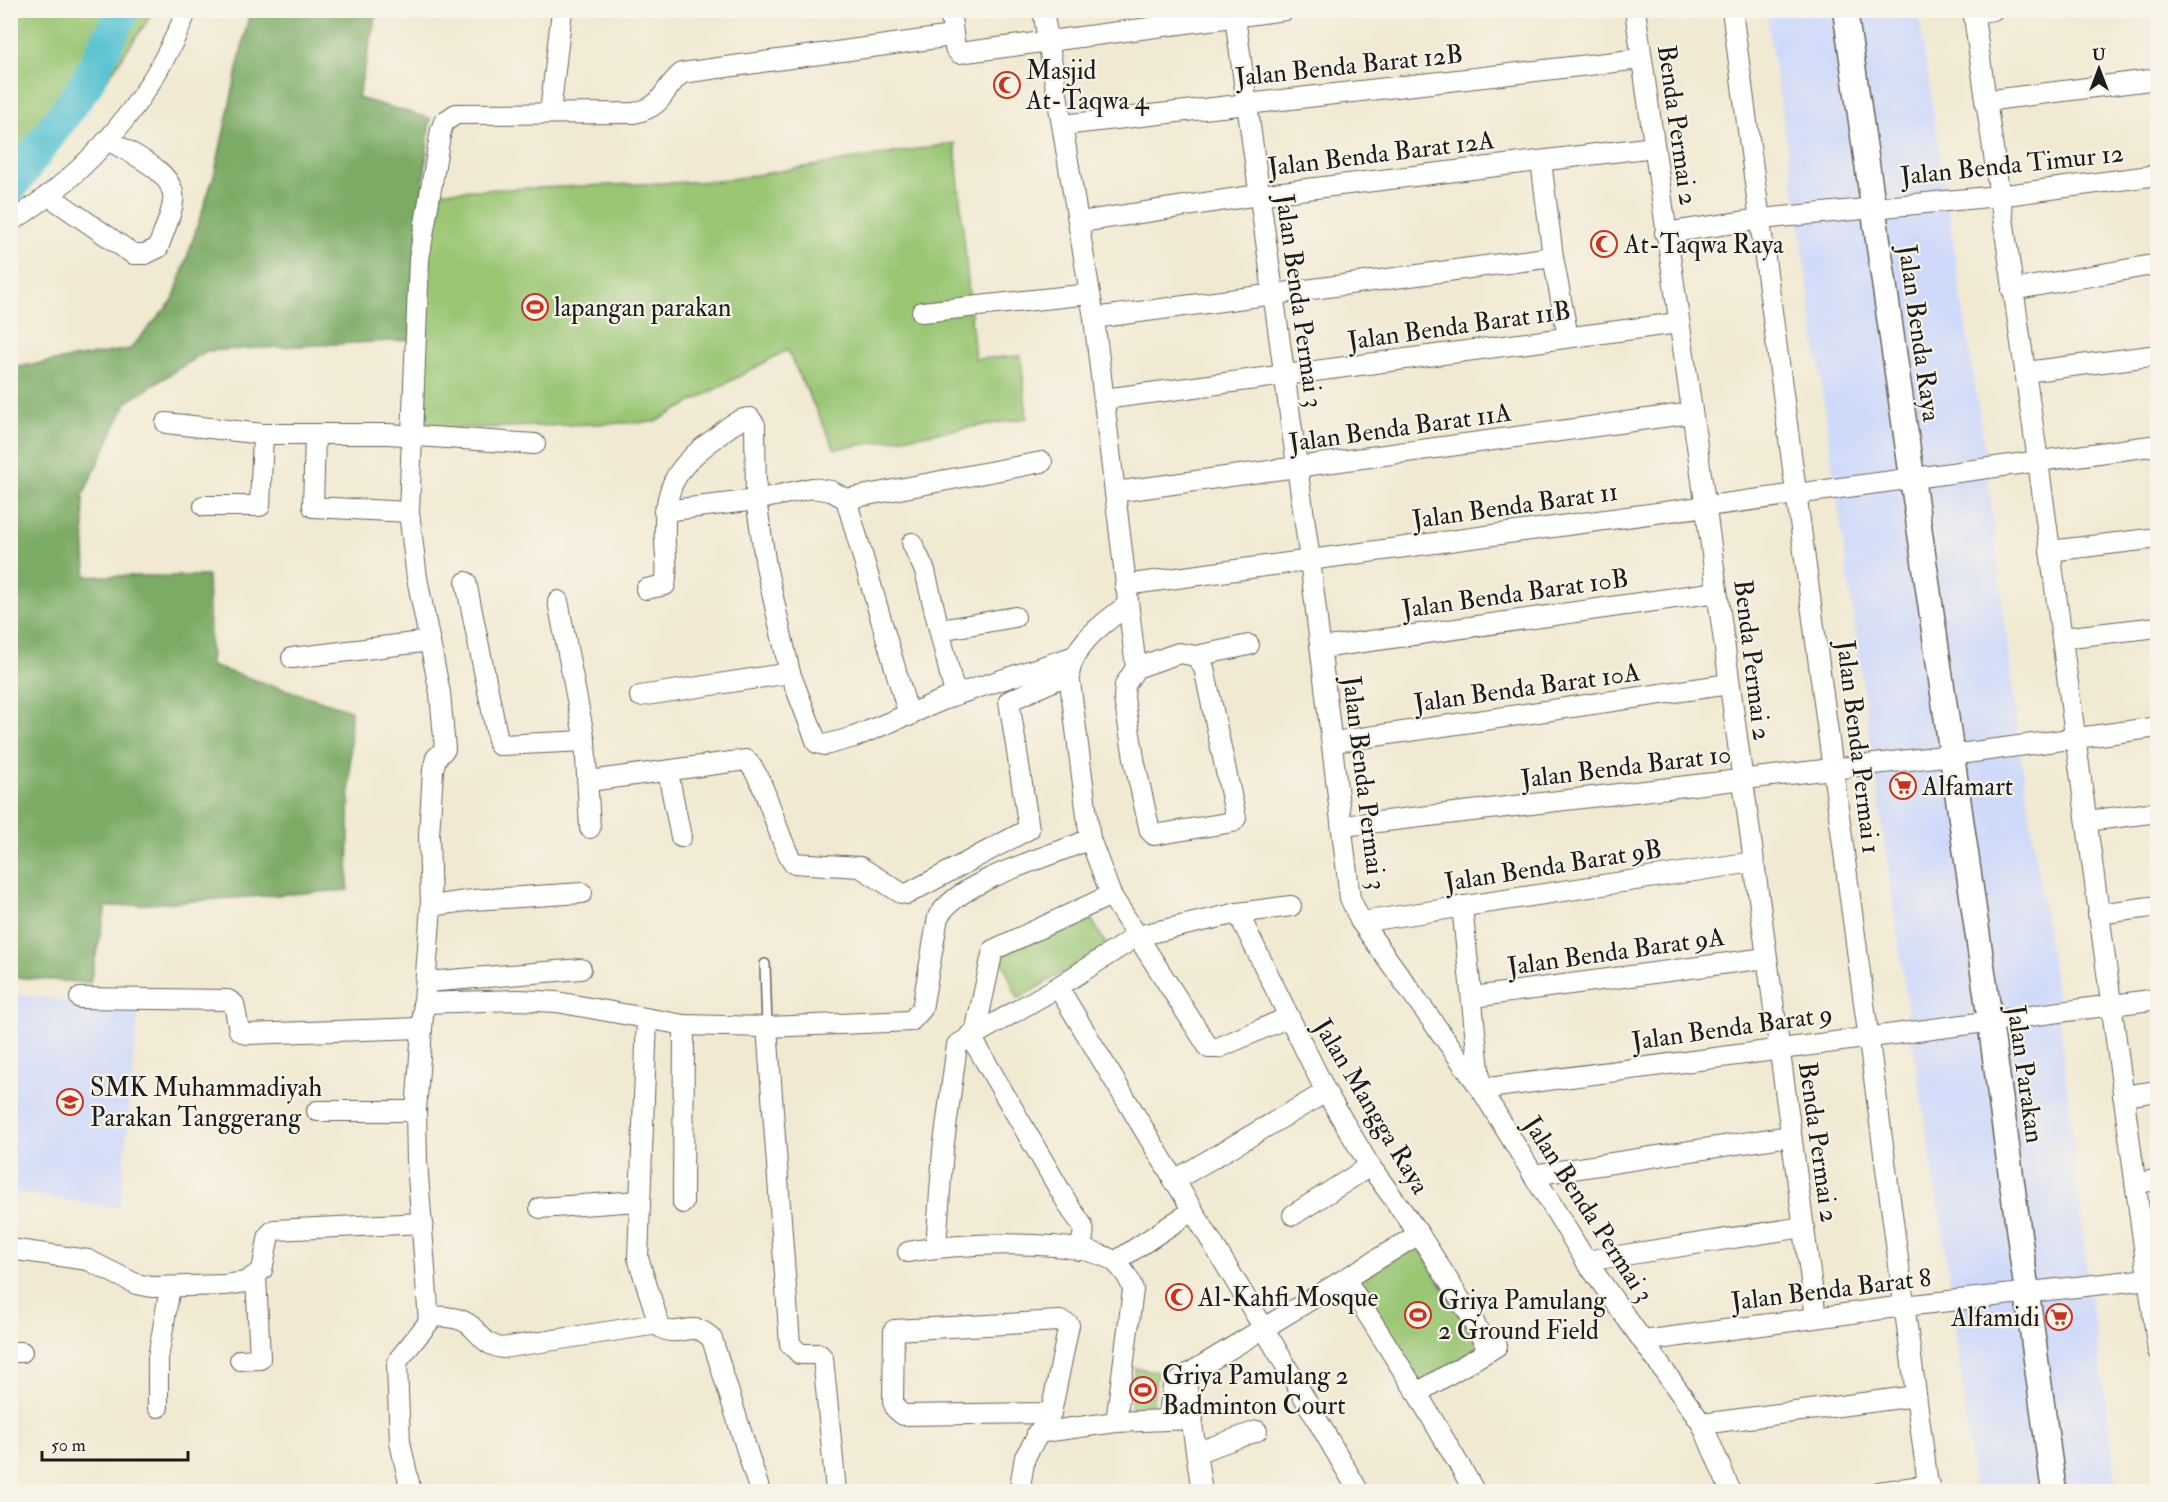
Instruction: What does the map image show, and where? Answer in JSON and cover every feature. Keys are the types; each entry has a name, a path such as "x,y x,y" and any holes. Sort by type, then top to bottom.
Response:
{"street":[{"path":"10,222 48,195 127,120 150,85 187,10"},
{"path":"550,113 562,10"},
{"path":"950,10 952,36 955,50 959,53 1234,14 1285,10"},
{"path":"1043,10 1080,222 1094,318 1136,668"},
{"name":"Benda Permai 2","path":"1635,10 1665,233 1706,507 1752,862 1816,1317"},
{"name":"Jalan Benda Permai 1","path":"1731,10 1835,769 1866,1036 1929,1488"},
{"name":"Jalan Benda Raya","path":"1845,10 1938,665"},
{"path":"1993,10 1973,12 2038,461 2135,1183 2152,1278 2157,1351"},
{"name":"Jalan Benda Permai 3","path":"1234,14 1334,742 1346,879 1350,898 1361,922 1481,1089 1586,1261 1702,1424 1731,1491"},
{"path":"411,1491 400,1442 397,1366 399,1359 428,1326 429,1316 417,1162 416,1111 431,906 429,836 433,770 436,758 445,749 440,693 417,578 409,512 419,259 444,122 450,117 465,113 634,113 658,104 682,73 952,36"},
{"name":"Jalan Benda Barat 12B","path":"1063,125 1641,59"},
{"path":"1986,101 2157,79"},
{"path":"48,195 133,254 145,254 158,248 174,201 172,188 163,175 108,140"},
{"name":"Jalan Benda Barat 12A","path":"1080,222 1258,195 1654,147"},
{"path":"1541,161 1552,257 1568,337"},
{"name":"Jalan Benda Timur 12","path":"1665,233 1761,219 1873,206 1998,196 2157,175"},
{"path":"1094,318 1552,257"},
{"path":"2012,290 2157,264"},
{"path":"922,312 1090,294"},
{"name":"Jalan Benda Barat 11B","path":"1104,399 1678,323"},
{"path":"2025,372 2157,355"},
{"name":"Jalan Benda Barat 11A","path":"1115,492 1297,469 1691,413"},
{"path":"646,589 662,587 666,580 664,511 674,482 683,465 701,448 745,418 750,418 755,425 756,500 766,566 790,673 814,740 820,745 854,737 955,695 1070,666"},
{"path":"166,423 263,434 412,435 535,444"},
{"path":"204,506 260,506 263,434"},
{"path":"315,435 313,507 409,512"},
{"name":"Jalan Benda Barat 11","path":"1125,585 2157,445"},
{"path":"664,511 756,500 818,488 831,490 846,499 1042,462"},
{"path":"846,499 909,716"},
{"path":"2050,551 2157,538"},
{"path":"912,543 924,571 955,695"},
{"path":"466,582 499,745 585,741"},
{"name":"Jalan Benda Barat 10B","path":"1321,648 1717,592"},
{"path":"558,602 585,741 590,828"},
{"path":"589,781 746,760 754,767 772,819 794,863 860,867 901,893 907,894 1029,829 1009,701 1070,666 1094,632 1127,605"},
{"path":"940,630 1015,617"},
{"path":"2062,638 2157,627"},
{"path":"292,658 430,641"},
{"path":"1196,656 1204,668 1236,819 1235,822 1156,835 1151,833 1134,764 1125,699 1127,679 1136,668 1179,653 1196,656 1249,645"},
{"name":"Jalan Parakan","path":"1938,665 1990,1021 2054,1491"},
{"path":"1070,666 1090,839 1111,896 1209,1048 1218,1048 1289,1017"},
{"path":"640,696 790,673"},
{"name":"Jalan Benda Barat 10A","path":"1334,742 1729,684"},
{"name":"Jalan Benda Barat 10","path":"1342,826 1952,755 2157,727"},
{"path":"668,772 681,837"},
{"path":"2087,821 2157,812"},
{"path":"423,1003 519,1000 557,1002 684,1025 767,1027 906,1022 915,1018 922,1009 938,917 944,907 971,887 1090,839"},
{"name":"Jalan Benda Barat 9B","path":"1361,922 1752,862"},
{"path":"431,906 473,900 582,893"},
{"path":"1078,1250 1085,1234 1084,1226 1072,1211 973,1034 993,950 1111,896"},
{"path":"936,1247 943,1150 955,1049 973,1034 1058,987 1137,936 1238,913 1291,906"},
{"path":"1462,906 1481,1089"},
{"path":"2098,914 2157,906"},
{"name":"Jalan Mangga Raya","path":"1238,913 1326,1092 1370,1166 1419,1234 1493,1348 1417,1393"},
{"name":"Jalan Benda Barat 9A","path":"1473,997 1766,958"},
{"path":"427,982 581,969"},
{"path":"1058,987 1265,1330 1359,1491"},
{"path":"80,998 228,1000 234,1004 238,1030 246,1034 422,1028"},
{"name":"Jalan Benda Barat 9","path":"1481,1089 2157,999"},
{"path":"647,1019 638,1258 658,1324"},
{"path":"683,1203 684,1025"},
{"path":"767,1027 790,1344 800,1354 819,1354 823,1358 835,1491"},
{"path":"2123,1096 2157,1091"},
{"path":"1173,1181 1326,1092"},
{"path":"317,1111 416,1111"},
{"path":"1533,1174 1790,1136"},
{"path":"1293,1215 1370,1166"},
{"path":"2135,1183 2157,1180"},
{"path":"540,1209 639,1201"},
{"path":"1115,1262 1192,1211"},
{"path":"10,1249 88,1260 136,1284 170,1287 225,1286 246,1282 262,1270 269,1235 273,1230 423,1223"},
{"path":"1586,1261 1803,1227"},
{"path":"1168,1419 1173,1387 1185,1376 1265,1330 1419,1234"},
{"path":"908,1252 936,1247 1042,1245 1078,1250 1115,1262 1131,1283 1133,1290 1116,1422"},
{"path":"240,1360 260,1359 256,1276"},
{"name":"Jalan Benda Barat 8","path":"1642,1341 1904,1306 2152,1278"},
{"path":"1346,1280 1475,1491"},
{"path":"158,1407 158,1358 170,1287"},
{"path":"429,1316 452,1317 463,1321 487,1343 502,1348 658,1324 670,1331 694,1328 704,1330 712,1340 760,1491"},
{"path":"1019,1491 1025,1457 1037,1433 1051,1413 1070,1329 1068,1323 1060,1321 894,1330 893,1402 896,1409 903,1415 1051,1413"},
{"path":"1185,1376 1202,1491"},
{"path":"1702,1424 1916,1396"},
{"path":"1037,1433 1116,1422 1193,1419"},
{"path":"1198,1452 1257,1431"},
{"path":"1879,1491 1929,1488"}],"lane":[{"path":"765,964 767,1027"}],"shaded area":[{"path":"1766,11 1918,11 1985,452 2018,735 2057,998 2087,1270 2118,1491 1974,1491 1951,1289 1909,1019 1797,209"},
{"name":"SMK Muhammadiyah Parakan Tanggerang","path":"10,993 138,1012 120,1208 11,1192"}],"green space":[{"path":"11,10 154,11 73,129 11,170"},
{"path":"250,11 377,11 358,98 430,118 409,340 206,351 127,402 83,495 86,576 208,576 211,666 351,710 348,890 106,907 90,983 11,977 11,368 130,349 173,300 215,172"},
{"path":"955,143 975,359 1021,356 1027,418 835,449 787,350 655,422 418,430 423,192 719,181"},
{"path":"1089,915 1107,946 1018,999 1000,955"},
{"name":"Griya Pamulang 2 Ground Field","path":"1417,1244 1480,1348 1420,1383 1356,1282"},
{"name":"Griya Pamulang 2 Badminton Court","path":"1135,1368 1157,1371 1151,1413 1130,1410"}],"waterway":[{"path":"10,188 86,84 123,10"}],"place":[{"name":"Masjid At-Taqwa 4","path":"1007,85"},
{"name":"At-Taqwa Raya","path":"1604,244"},
{"name":"lapangan parakan","path":"535,307"},
{"name":"Alfamart","path":"1903,786"},
{"name":"SMK Muhammadiyah Parakan Tanggerang","path":"70,1102"},
{"name":"Al-Kahfi Mosque","path":"1179,1297"},
{"name":"Griya Pamulang 2 Ground Field","path":"1418,1315"},
{"name":"Alfamidi","path":"2059,1317"},
{"name":"Griya Pamulang 2 Badminton Court","path":"1143,1390"}]}
